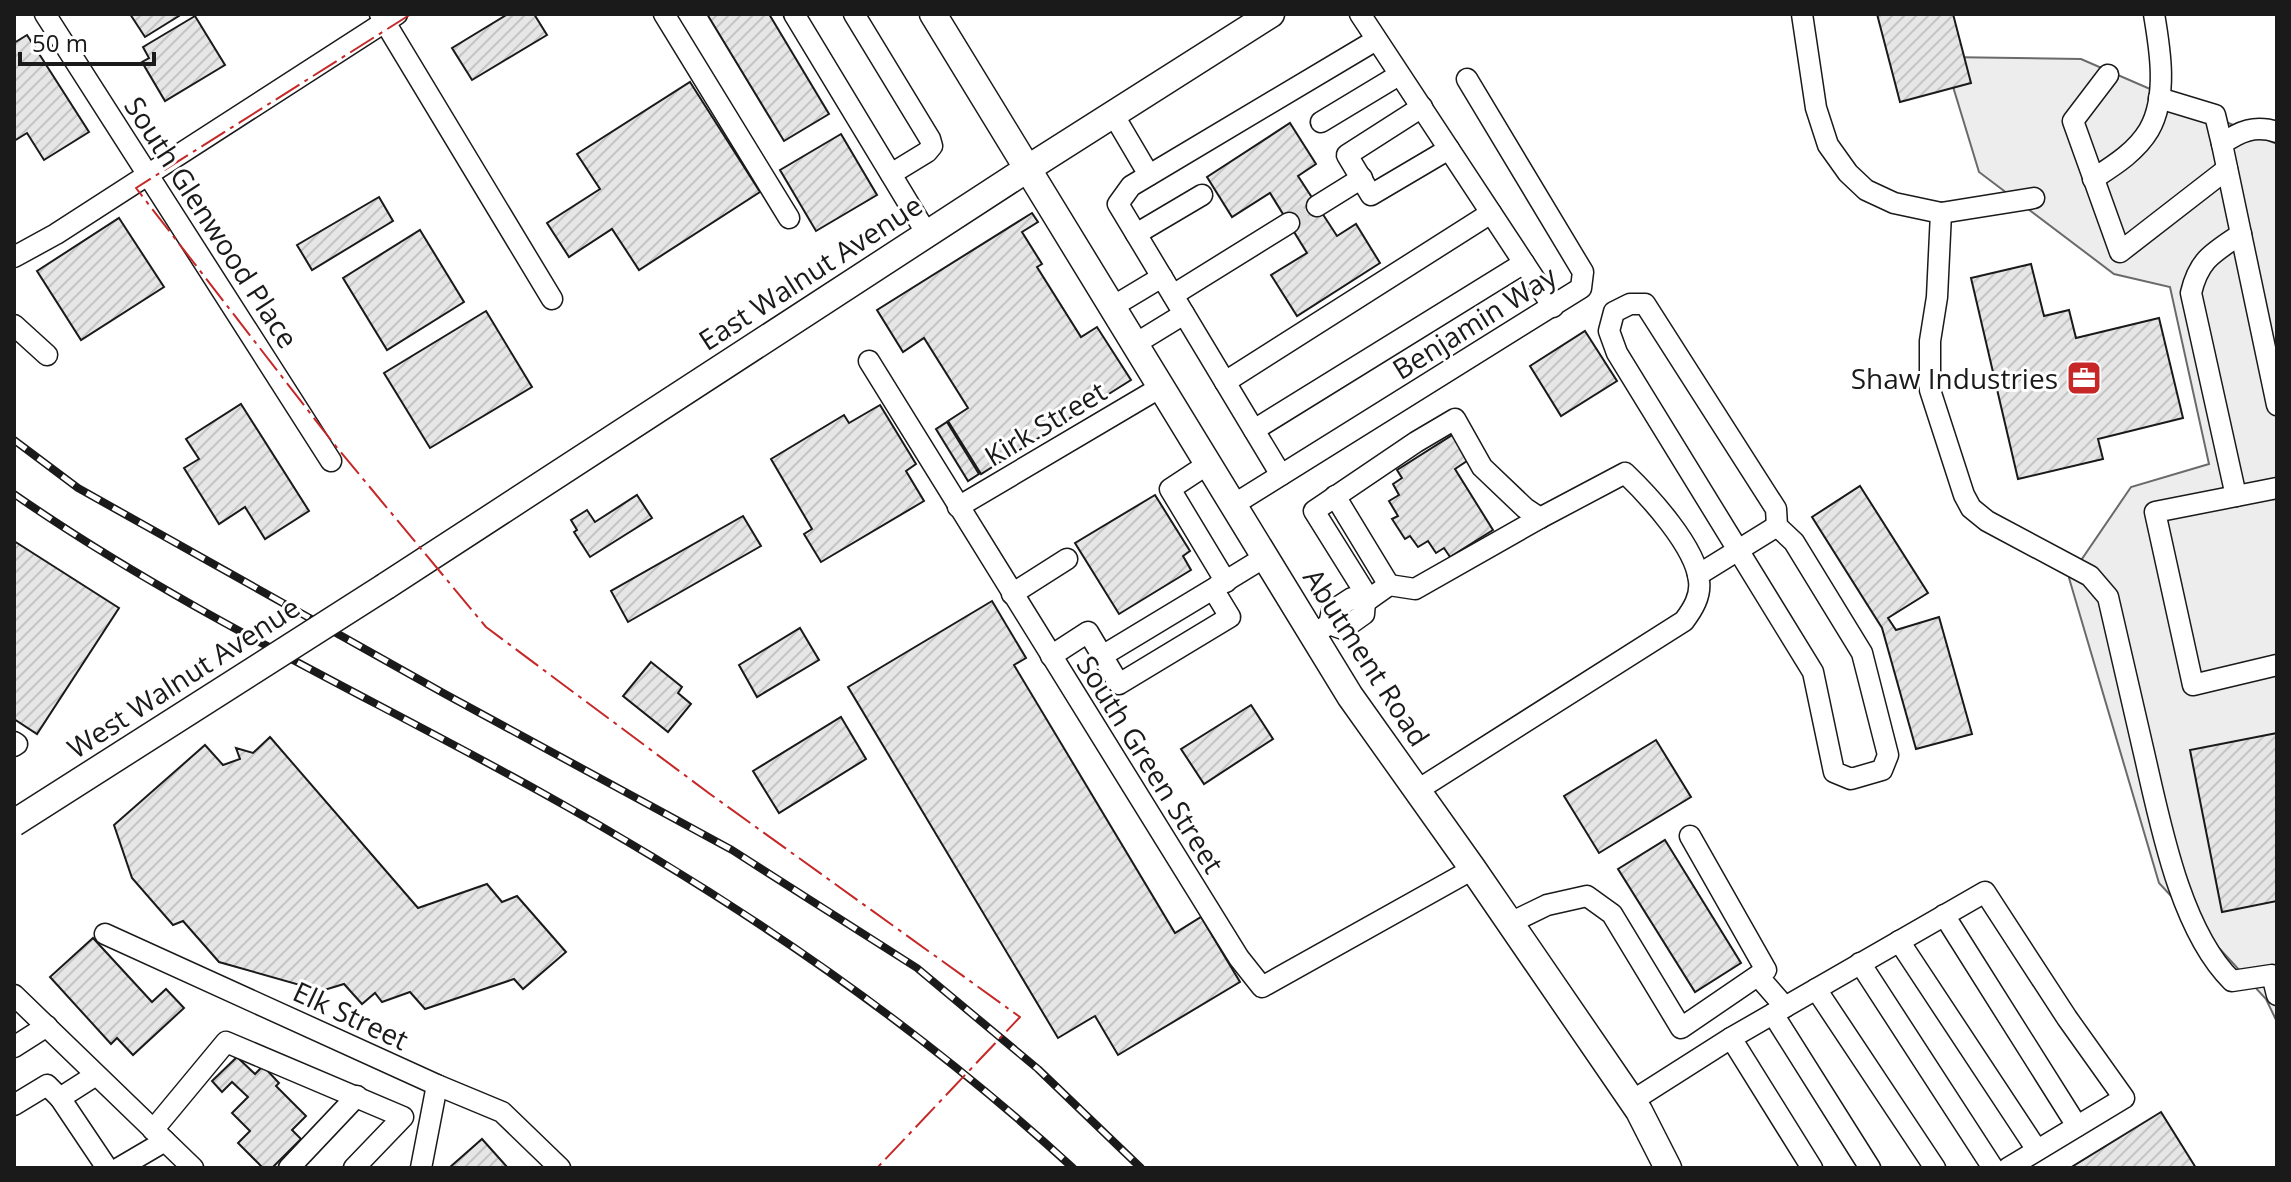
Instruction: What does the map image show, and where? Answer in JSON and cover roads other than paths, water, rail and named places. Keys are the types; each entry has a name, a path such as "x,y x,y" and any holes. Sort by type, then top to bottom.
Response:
{"main road":[{"name":"Abutment Road","path":"933,14 1265,557 1321,630 1350,696 1632,1101 1668,1168"},
{"name":"East Walnut Avenue","path":"386,586 1271,14"},
{"name":"West Walnut Avenue","path":"14,823 386,586"}],"street":[{"name":"South Glenwood Place","path":"45,14 331,461"},
{"path":"664,14 789,218"},
{"path":"794,14 927,234"},
{"path":"854,14 932,146 891,174"},
{"path":"1360,14 1553,307"},
{"path":"1802,14 1816,108 1828,145 1848,173 1866,190 1894,203 1941,213 2034,198"},
{"path":"2093,179 2125,158 2149,130 2159,98 2160,51 2154,14"},
{"path":"14,257 148,175 387,17 552,299"},
{"path":"1281,475 1118,204 1131,186 1376,40"},
{"path":"1321,122 1399,75"},
{"path":"2108,75 2073,121 2120,252 2227,169"},
{"name":"Benjamin Way","path":"1233,505 1581,288 1583,272 1467,79"},
{"path":"2159,98 2215,115 2277,405"},
{"path":"1422,107 1347,155 1371,195 1449,149"},
{"path":"1113,114 1149,175"},
{"path":"2222,144 2238,132 2262,127 2277,132"},
{"path":"1317,206 1362,178"},
{"path":"1136,234 1202,195"},
{"path":"1225,382 1491,213"},
{"path":"1941,213 1937,297 1930,341 1930,390 1964,495 1971,508 1987,521 2090,576 2108,597 2168,856 2204,945 2218,967 2232,981 2272,975 2277,995"},
{"path":"1173,295 1289,223"},
{"path":"2236,496 2191,293 2196,271 2207,257 2241,234"},
{"path":"1254,430 1524,263"},
{"path":"1112,307 1162,277"},
{"path":"1630,304 1645,304 1776,509 1777,526 1794,542 1862,653 1888,755 1882,770 1851,779 1834,772 1813,672 1617,353 1609,331 1614,312 1630,304"},
{"path":"1135,344 1184,314"},
{"path":"14,325 47,355"},
{"name":"South Green Street","path":"869,361 1239,958 1262,987 1473,869"},
{"name":"Kirk Street","path":"958,507 1161,387"},
{"path":"1367,600 1314,511 1455,419 1482,467 1540,518"},
{"path":"1051,656 1088,632 1119,684 1230,617 1219,586 1170,489 1208,464"},
{"path":"1321,630 1332,611 1352,598 1367,600 1389,585 1415,589 1625,473 1656,504 1687,551 1698,575 1698,596 1693,610 1672,631 1416,791"},
{"path":"2277,488 2155,512 2193,685 2277,665"},
{"path":"1335,496 1389,585"},
{"path":"1698,575 1777,526"},
{"path":"1102,656 1265,557"},
{"path":"1012,594 1067,559"},
{"path":"1510,923 1547,905 1587,896 1612,914 1681,1028 1766,970 1690,836"},
{"path":"1632,1101 1731,1038 1985,892 2067,1018 2124,1098 2008,1168"},
{"path":"1944,915 2077,1126"},
{"name":"Elk Street","path":"105,934 502,1112 560,1168"},
{"path":"1899,941 2037,1150"},
{"path":"1860,963 1993,1168"},
{"path":"1758,976 1870,1168"},
{"path":"1816,989 1935,1168"},
{"path":"14,995 193,1168"},
{"path":"14,1047 47,1026"},
{"path":"1731,1038 1812,1168"},
{"path":"119,1168 159,1136 226,1042 403,1117 354,1168"},
{"path":"60,1098 96,1075"},
{"path":"14,1105 47,1085 60,1098 107,1168"},
{"path":"421,1168 437,1085"},
{"path":"289,1168 357,1096"}],"tunnel":[{"path":"1289,223 1317,206"}],"railway":[{"path":"14,440 78,488 445,694 732,850 917,968 1038,1069 1141,1168"},
{"path":"14,494 140,575 537,790 679,873 883,1011 1011,1113 1073,1168"}],"place":[{"name":"Shaw Industries","path":"2084,378"}]}
